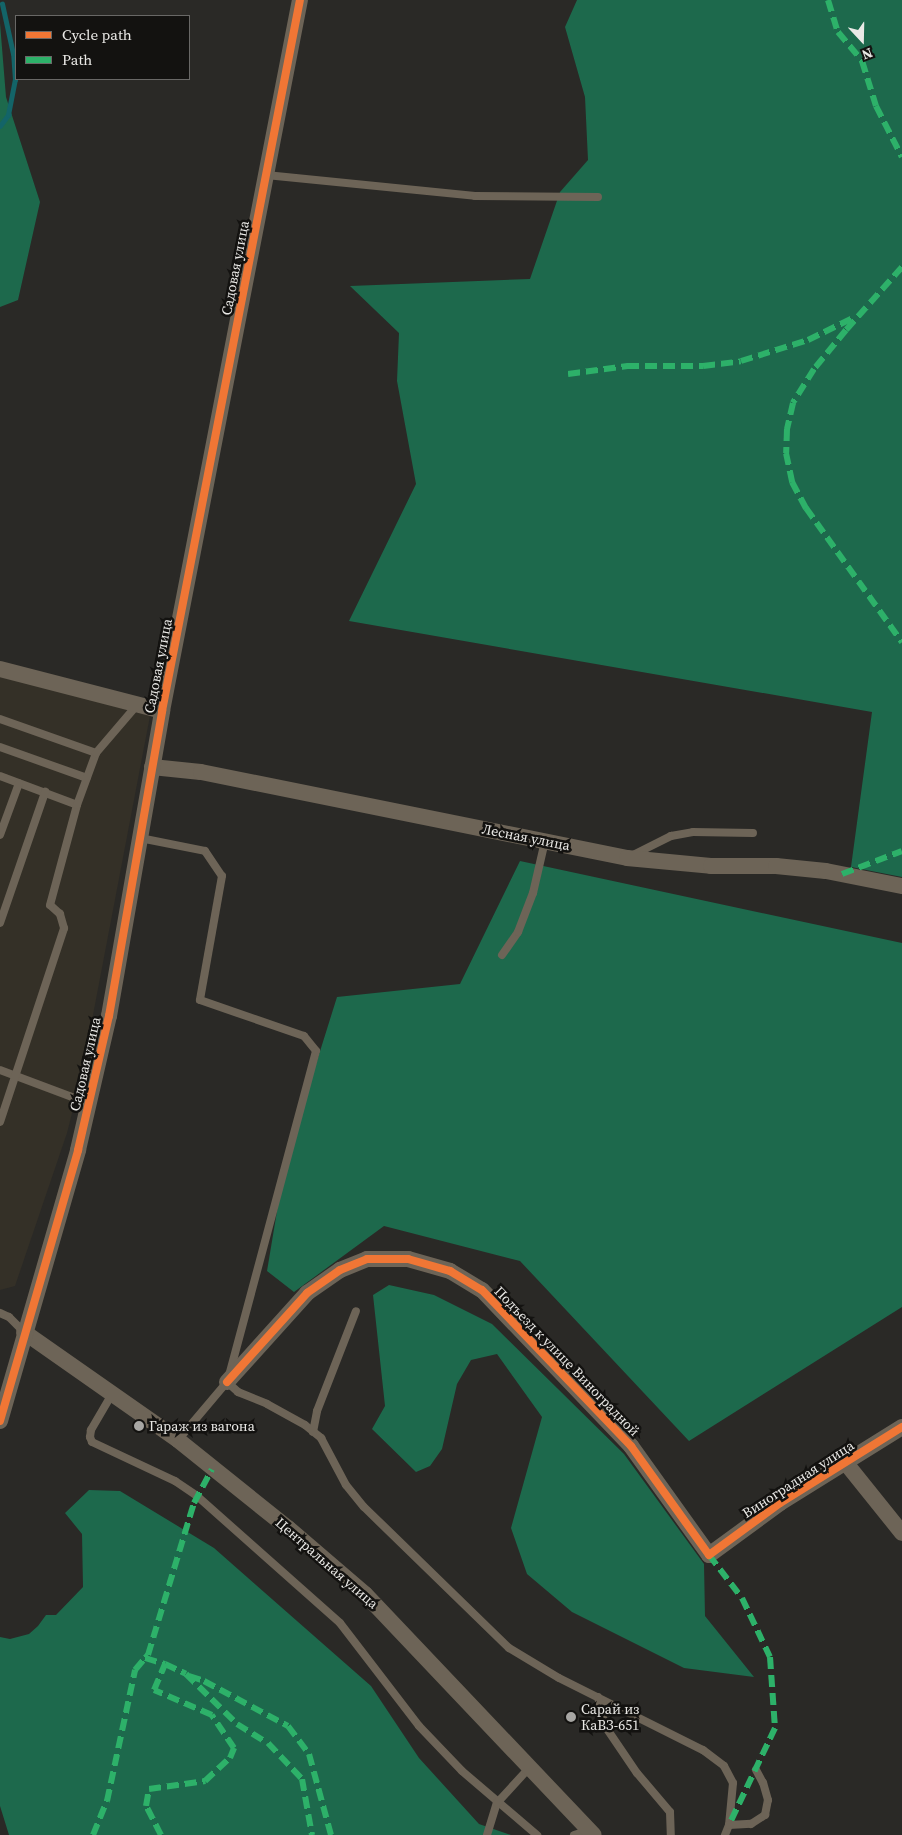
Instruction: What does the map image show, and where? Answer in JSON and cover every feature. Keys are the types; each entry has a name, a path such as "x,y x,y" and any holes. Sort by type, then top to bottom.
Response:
{"street":[{"name":"Садовая улица","path":"0,1421 24,1332 78,1150 109,1016 162,711 300,0"},
{"path":"0,669 162,711"},
{"name":"Лесная улица","path":"152,767 201,772 627,858 710,866 743,865 818,870 902,886"},
{"name":"Подъезд к улице Виноградной","path":"227,1382 308,1293 340,1270 367,1258 408,1259 450,1271 482,1290 631,1446 710,1555"},
{"name":"Центральная улица","path":"24,1332 178,1440 288,1528 365,1594 530,1767 585,1833"},
{"name":"Виноградная улица","path":"710,1555 780,1503 902,1427"},
{"path":"845,1462 902,1534"}],"lane":[{"path":"266,175 475,196 598,197"},
{"path":"0,1122 64,928 60,914 50,905 77,805 96,753 136,705"},
{"path":"0,719 96,753"},
{"path":"0,747 87,778"},
{"path":"0,776 77,805"},
{"path":"0,835 19,783"},
{"path":"0,923 45,792"},
{"path":"627,858 671,836 714,831 753,832"},
{"path":"140,838 205,851 222,876 200,1000 304,1036 316,1051 227,1382 178,1440"},
{"path":"502,955 518,932 533,893 545,841"},
{"path":"0,1070 15,1074 88,1103"},
{"path":"313,1432 317,1411 356,1311"},
{"path":"0,1313 10,1317 24,1332"},
{"path":"227,1382 238,1392 267,1404 305,1425 313,1432 329,1450 346,1485 364,1507 509,1648 559,1678 703,1750 724,1766 733,1783 729,1825 725,1835"},
{"path":"112,1394 91,1430 90,1438 92,1442 176,1481 197,1496 340,1623 363,1650 419,1726 462,1771 497,1803 537,1835"},
{"path":"598,1696 605,1726 638,1773 670,1812 671,1835"},
{"path":"487,1835 497,1803 530,1767"},
{"path":"729,1825 751,1824 765,1815 768,1808 768,1800 763,1783 756,1770"}],"shaded area":[{"path":"0,674 150,716 81,1078 67,1133 15,1286 0,1290"}],"green space":[{"path":"577,0 902,0 902,877 851,867 872,712 349,621 416,484 397,381 399,333 350,286 530,279 560,192 588,160 585,97 565,27"},
{"path":"0,23 6,97 40,202 18,300 0,307"},
{"path":"520,861 902,943 902,1307 689,1441 520,1261 384,1226 294,1292 267,1271 285,1163 337,997 460,984"},
{"path":"389,1285 434,1295 492,1324 624,1454 704,1564 705,1616 754,1677 684,1668 572,1612 527,1574 511,1528 542,1417 497,1354 471,1360 457,1384 442,1449 430,1466 416,1472 372,1429 385,1406 373,1295"},
{"path":"89,1490 120,1491 214,1548 371,1686 419,1758 479,1824 511,1835 9,1835 0,1806 0,1637 10,1639 29,1634 46,1615 56,1615 83,1587 82,1534 65,1513"}],"waterway":[{"path":"0,126 8,115 15,80 13,54 2,4"}],"marked path":[{"path":"828,0 838,32 862,61 876,106 902,157"},
{"path":"902,267 814,369 793,403 787,429 786,453 792,482 806,508 902,642"},
{"path":"568,374 627,366 703,366 741,361 808,340 853,318"},
{"path":"842,874 902,851"},
{"path":"145,1658 148,1655 194,1503 212,1469"},
{"path":"709,1555 742,1598 770,1657 775,1728 729,1825"},
{"path":"93,1835 107,1801 135,1670 145,1658 165,1664"},
{"path":"161,1835 146,1806 149,1789 205,1781 230,1758 234,1748 212,1715 154,1690 165,1664 186,1674 237,1724 268,1743 302,1779 312,1835"},
{"path":"189,1676 204,1681 288,1726 309,1754 331,1835"}],"cycle path":[{"path":"0,1421 78,1150 109,1016 162,711 300,0"},
{"path":"227,1382 307,1293 340,1270 367,1259 408,1259 450,1271 482,1290 631,1446 709,1555 780,1503 902,1427"}],"place":[{"name":"Гараж из вагона","path":"139,1426"},
{"name":"Сарай из КаВЗ-651","path":"571,1717"}]}
